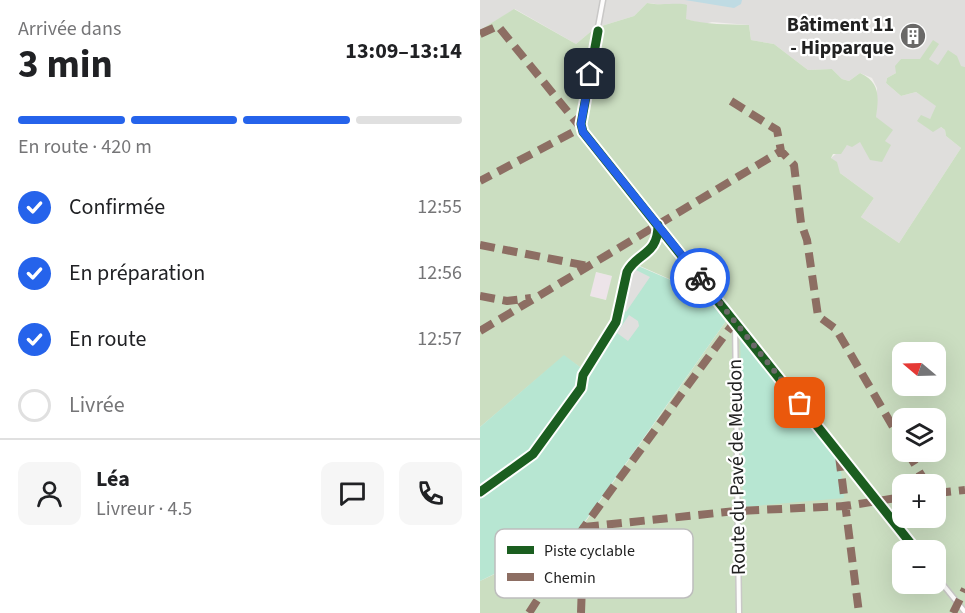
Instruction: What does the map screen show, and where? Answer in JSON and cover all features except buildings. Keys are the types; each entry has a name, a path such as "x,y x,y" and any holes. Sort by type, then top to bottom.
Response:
{"street":[{"path":"603,0 581,128 908,540"},
{"path":"480,492 533,454 581,388 583,375 616,322 627,272 630,266 653,247 658,225"},
{"name":"Route du Pavé de Meudon","path":"735,321 739,613"},
{"path":"946,588 965,612"}],"shaded area":[{"path":"480,0 965,0 965,67 937,65 929,59 901,59 896,73 887,78 886,83 901,96 916,92 937,106 930,119 945,130 946,136 961,148 899,243 861,217 874,198 840,173 831,158 847,145 860,141 871,160 885,153 885,141 876,117 877,88 872,78 860,73 849,81 842,79 832,69 808,70 774,44 751,40 749,25 712,22 704,24 685,19 674,6 647,3 634,16 595,28 576,44 515,9 480,30"},
{"path":"632,268 650,277 626,312 621,307"},
{"path":"595,272 612,276 607,300 590,296"},
{"path":"629,315 638,321 639,326 628,341 617,333"}],"green space":[{"path":"647,3 679,4 687,5 686,19 709,23 749,25 751,40 774,44 808,70 832,69 842,79 849,81 860,73 867,77 877,91 876,117 893,130 885,141 891,145 882,162 870,160 860,142 852,147 847,145 841,154 833,154 831,158 837,162 840,173 874,198 861,217 899,243 961,148 946,136 945,130 941,127 933,132 917,121 921,115 930,119 936,106 916,92 901,96 886,83 887,78 896,73 895,66 901,59 920,59 933,40 939,44 929,59 938,65 948,50 957,56 961,66 965,67 965,613 480,613 480,581 495,574 495,598 693,598 693,529 580,529 726,321 710,297 640,266 623,296 620,295 613,324 584,370 564,356 480,427 480,30 514,9 576,44 595,28 634,16","holes":["596,272 612,276 606,300 590,296"]},
{"path":"636,265 710,297 726,321 580,529 495,529 495,574 480,581 480,427 564,355 584,370 613,324 620,295 622,296 631,268 635,269"},
{"path":"740,328 839,453 844,498 743,507"}],"water":[{"path":"685,0 742,0 741,4 734,8"}],"marked path":[{"path":"480,34 498,26 581,128 480,181"},
{"path":"731,101 777,130 781,151 794,165 801,223 807,240 818,316 836,329 892,425"},
{"path":"480,331 781,151"},
{"path":"480,245 588,266"},
{"path":"480,296 507,301 531,298"},
{"path":"583,529 735,321"},
{"path":"839,456 859,613"},
{"path":"913,462 921,474"},
{"path":"946,492 965,490"},
{"path":"584,527 736,511 846,506 892,499"},
{"path":"953,613 965,589"},
{"path":"529,613 539,598"},
{"path":"581,613 582,598"}],"cycle path":[{"path":"598,31 581,124 583,132 908,540"},
{"path":"480,492 533,454 581,388 583,375 616,322 627,272 655,243 658,225"}],"way so far":[{"path":"700,278 800,403"}],"place":[{"name":"Bâtiment 11 - Hipparque","path":"913,36"}],"route":[{"path":"590,74 581,124 583,132 700,278"}]}
